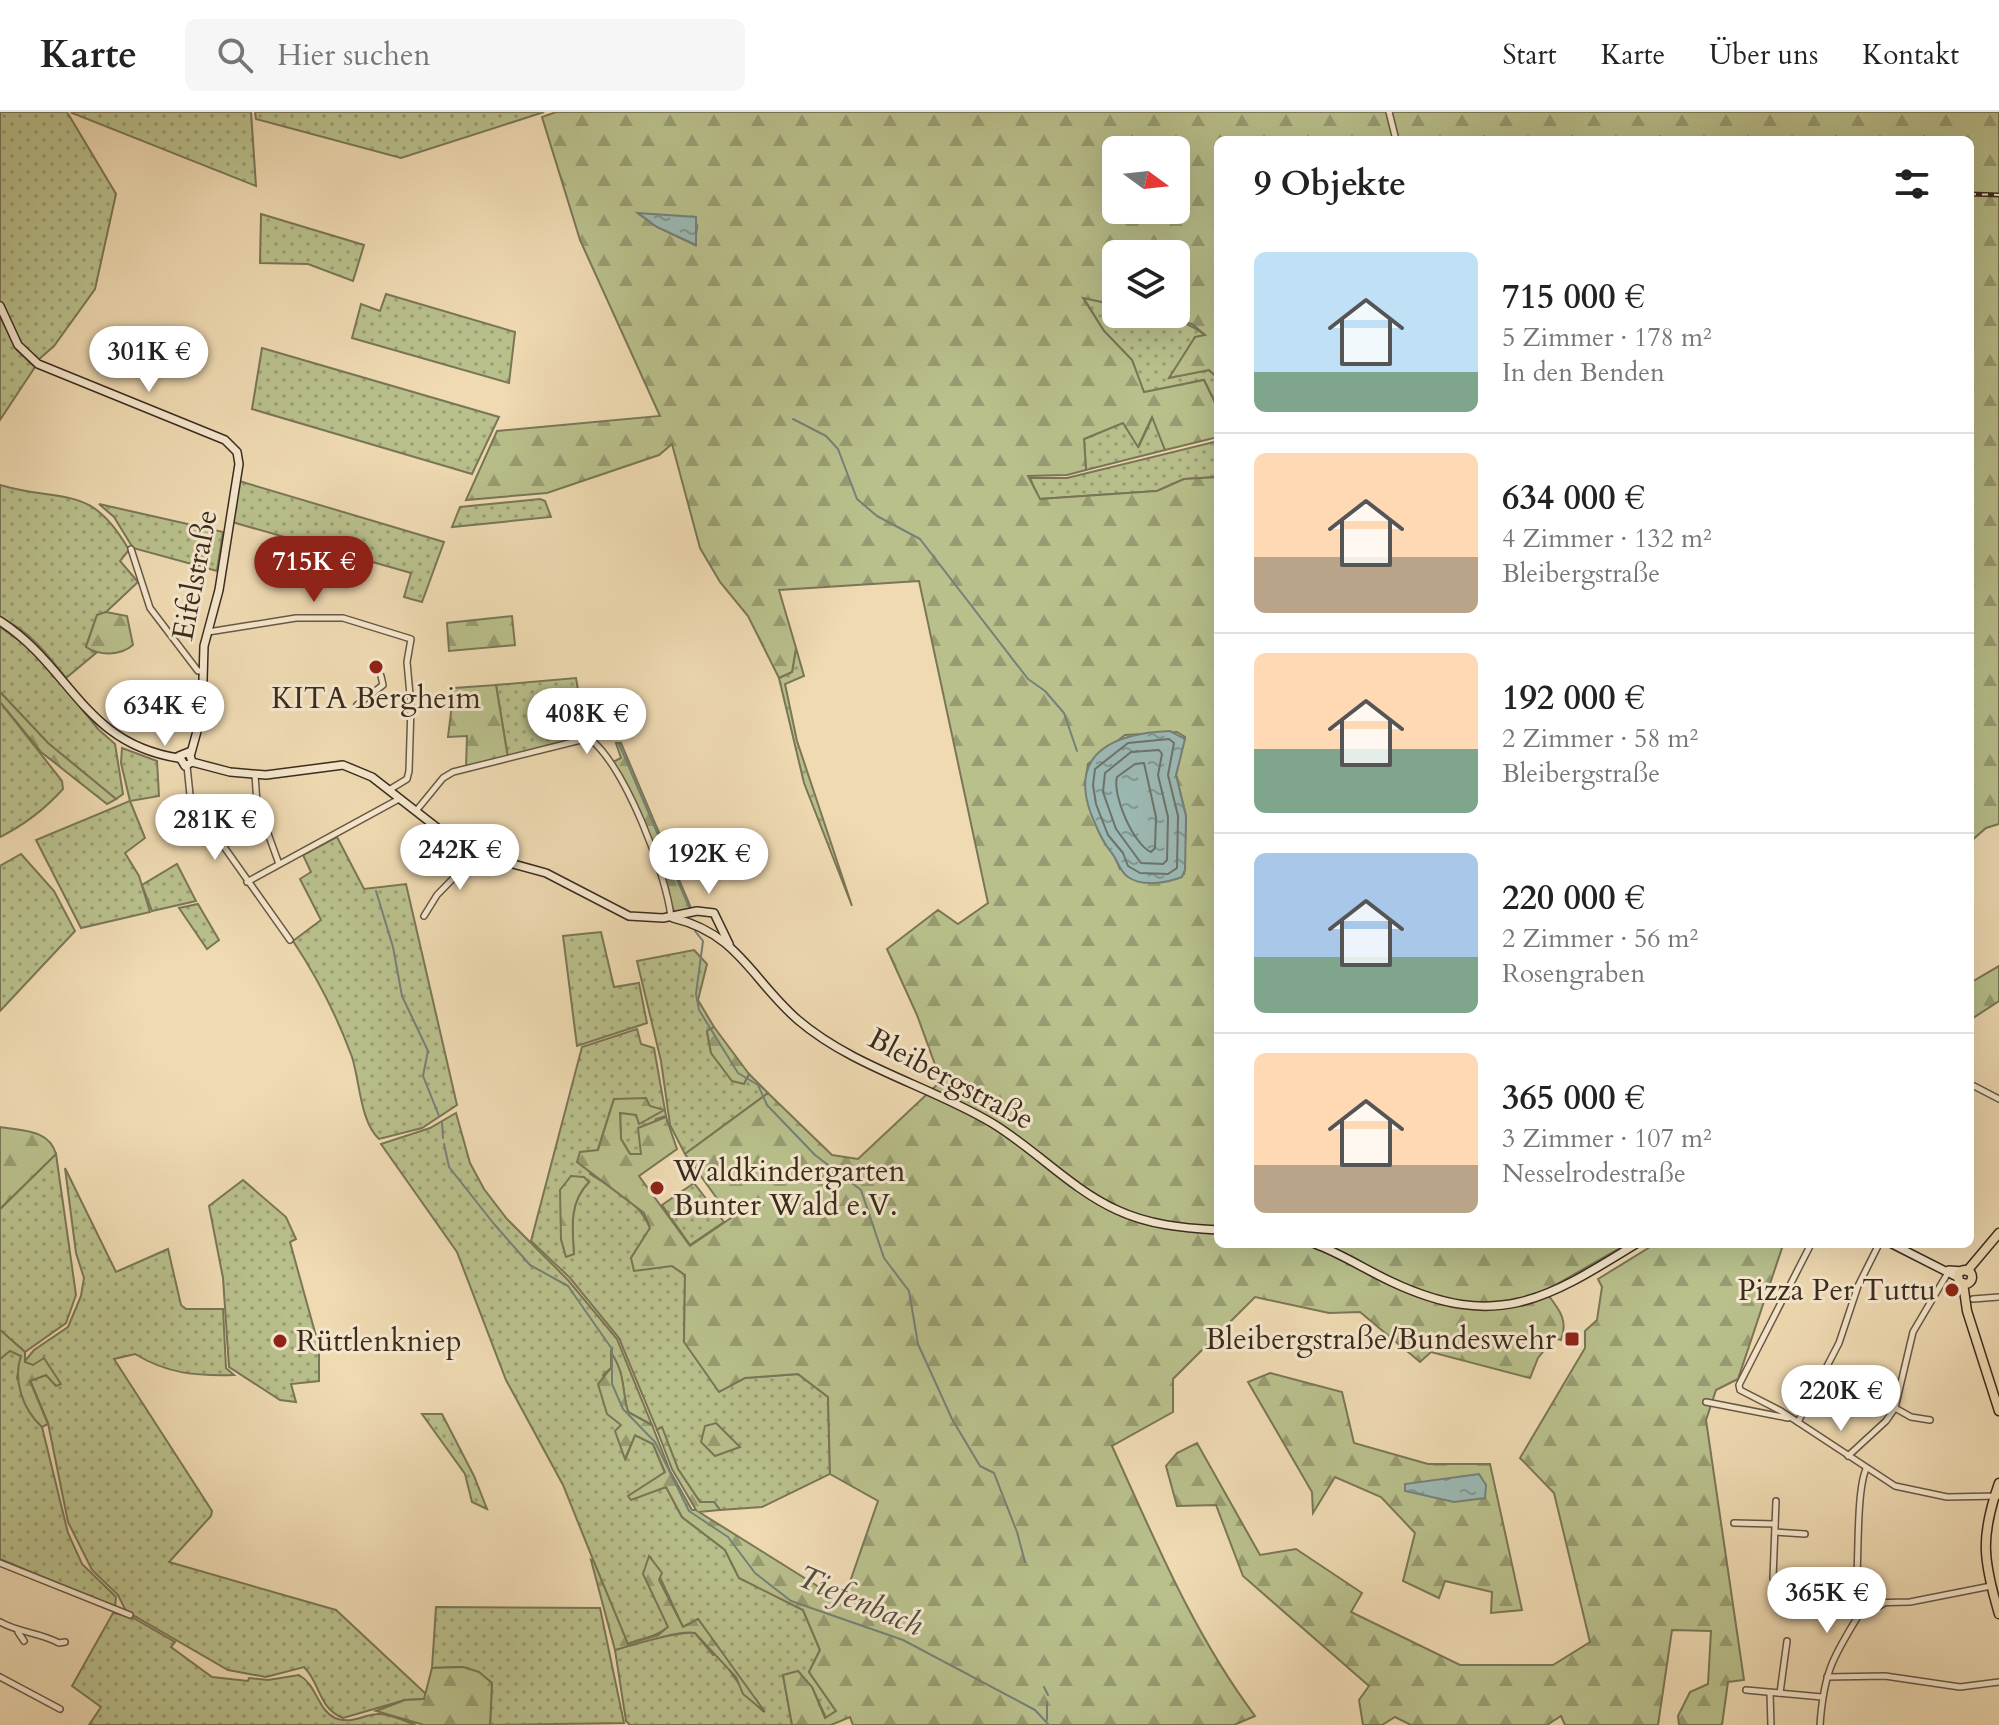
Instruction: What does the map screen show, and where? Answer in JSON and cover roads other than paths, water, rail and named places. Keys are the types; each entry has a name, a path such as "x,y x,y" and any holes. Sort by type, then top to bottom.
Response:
{"main road":[{"path":"1999,1233 1965,1277 1999,1411"},
{"path":"1999,1483 1983,1547 1999,1614"}],"street":[{"path":"1389,112 1395,136"},
{"name":"Eifelstraße","path":"0,306 18,345 38,364 225,440 237,452 239,464 224,560 208,632 202,713 192,761"},
{"path":"131,549 150,608 198,671 203,671"},
{"path":"208,632 296,618 343,618 411,639 407,662 411,706 409,771 407,779 388,790"},
{"path":"0,621 25,637 105,729 140,748 255,775 343,765 372,777 477,854 546,873 629,916 671,918 697,911 714,913 724,930 713,932"},
{"path":"357,705 379,692 383,685 381,676"},
{"path":"416,811 443,778 453,772 589,738 602,751 636,808 668,890 671,918"},
{"path":"178,758 182,752 192,761 195,804 290,940"},
{"path":"255,775 257,803 279,864"},
{"path":"247,882 399,799"},
{"path":"424,916 437,895 477,854"},
{"path":"694,923 692,916 697,911"},
{"name":"Bleibergstraße","path":"671,918 694,923 729,944 763,984 809,1028 830,1042 988,1120 1025,1143 1087,1193 1144,1221 1214,1230"},
{"name":"Bleibergstraße","path":"724,930 729,944"},
{"path":"1974,1086 1999,1099"},
{"path":"1323,1248 1425,1296 1451,1303 1498,1306 1522,1303 1561,1290 1629,1248"},
{"path":"1809,1248 1740,1390 1796,1420 1895,1486 1921,1494 1997,1496"},
{"path":"1796,1420 1839,1343 1858,1286 1877,1248"},
{"path":"1901,1248 1965,1277"},
{"path":"1848,1456 1886,1421 1895,1408 1913,1332 1949,1270"},
{"path":"1969,1301 1999,1297"},
{"path":"1706,1402 1796,1420"},
{"path":"1895,1408 1911,1417 1930,1420"},
{"path":"1862,1610 1856,1594 1862,1514 1859,1486 1866,1469"},
{"path":"1776,1501 1773,1578 1777,1588 1856,1594"},
{"path":"1734,1523 1775,1524"},
{"path":"1775,1532 1805,1534"},
{"path":"1,1566 130,1615"},
{"path":"1820,1725 1822,1697 1839,1644 1866,1603 1883,1604 1991,1586"},
{"path":"0,1622 17,1632 24,1641"},
{"path":"17,1632 41,1633 59,1643 65,1642"},
{"path":"1780,1693 1787,1641"},
{"path":"1827,1677 1890,1676 1960,1687 1999,1682"},
{"path":"0,1677 60,1709"},
{"path":"1746,1690 1822,1697"},
{"path":"1770,1693 1771,1725"}],"water":[{"path":"638,213 696,217 696,245 657,227"},
{"path":"1170,731 1185,739 1176,775 1186,816 1185,870 1182,877 1176,879 1140,882 1123,872 1104,843 1091,814 1086,775 1092,761 1102,750 1116,742 1132,736"},
{"path":"1479,1474 1486,1485 1485,1498 1454,1502 1405,1491 1405,1484"}],"waterway":[{"path":"793,419 826,436 838,449 857,499 877,516 920,539 1028,679 1045,691 1064,713 1077,751"},
{"path":"619,744 689,907"},
{"name":"Tiefenbach","path":"376,891 393,947 402,996 428,1051 423,1076 439,1116"},
{"path":"695,931 703,941 696,994 699,1010 738,1073 758,1085 767,1105 815,1155 861,1190 884,1258 909,1291 918,1344 952,1419 980,1466 994,1473 1025,1562"},
{"name":"Tiefenbach","path":"442,1122 443,1138"},
{"name":"Tiefenbach","path":"444,1144 449,1167 494,1224 530,1265 568,1286 612,1349 612,1384 623,1409 655,1442 689,1511 728,1537 755,1573 791,1601 903,1640 1035,1710 1049,1725"},
{"path":"1044,1687 1048,1695"},
{"path":"1047,1702 1047,1720"}],"railway":[{"path":"1974,194 1999,195"}],"place":[{"name":"KITA Bergheim","path":"376,667"},
{"name":"Waldkindergarten Bunter Wald e.V.","path":"657,1188"},
{"name":"Pizza Per Tuttu","path":"1952,1290"},
{"name":"Bleibergstraße/Bundeswehr","path":"1572,1339"},
{"name":"Rüttlenkniep","path":"280,1341"}]}
